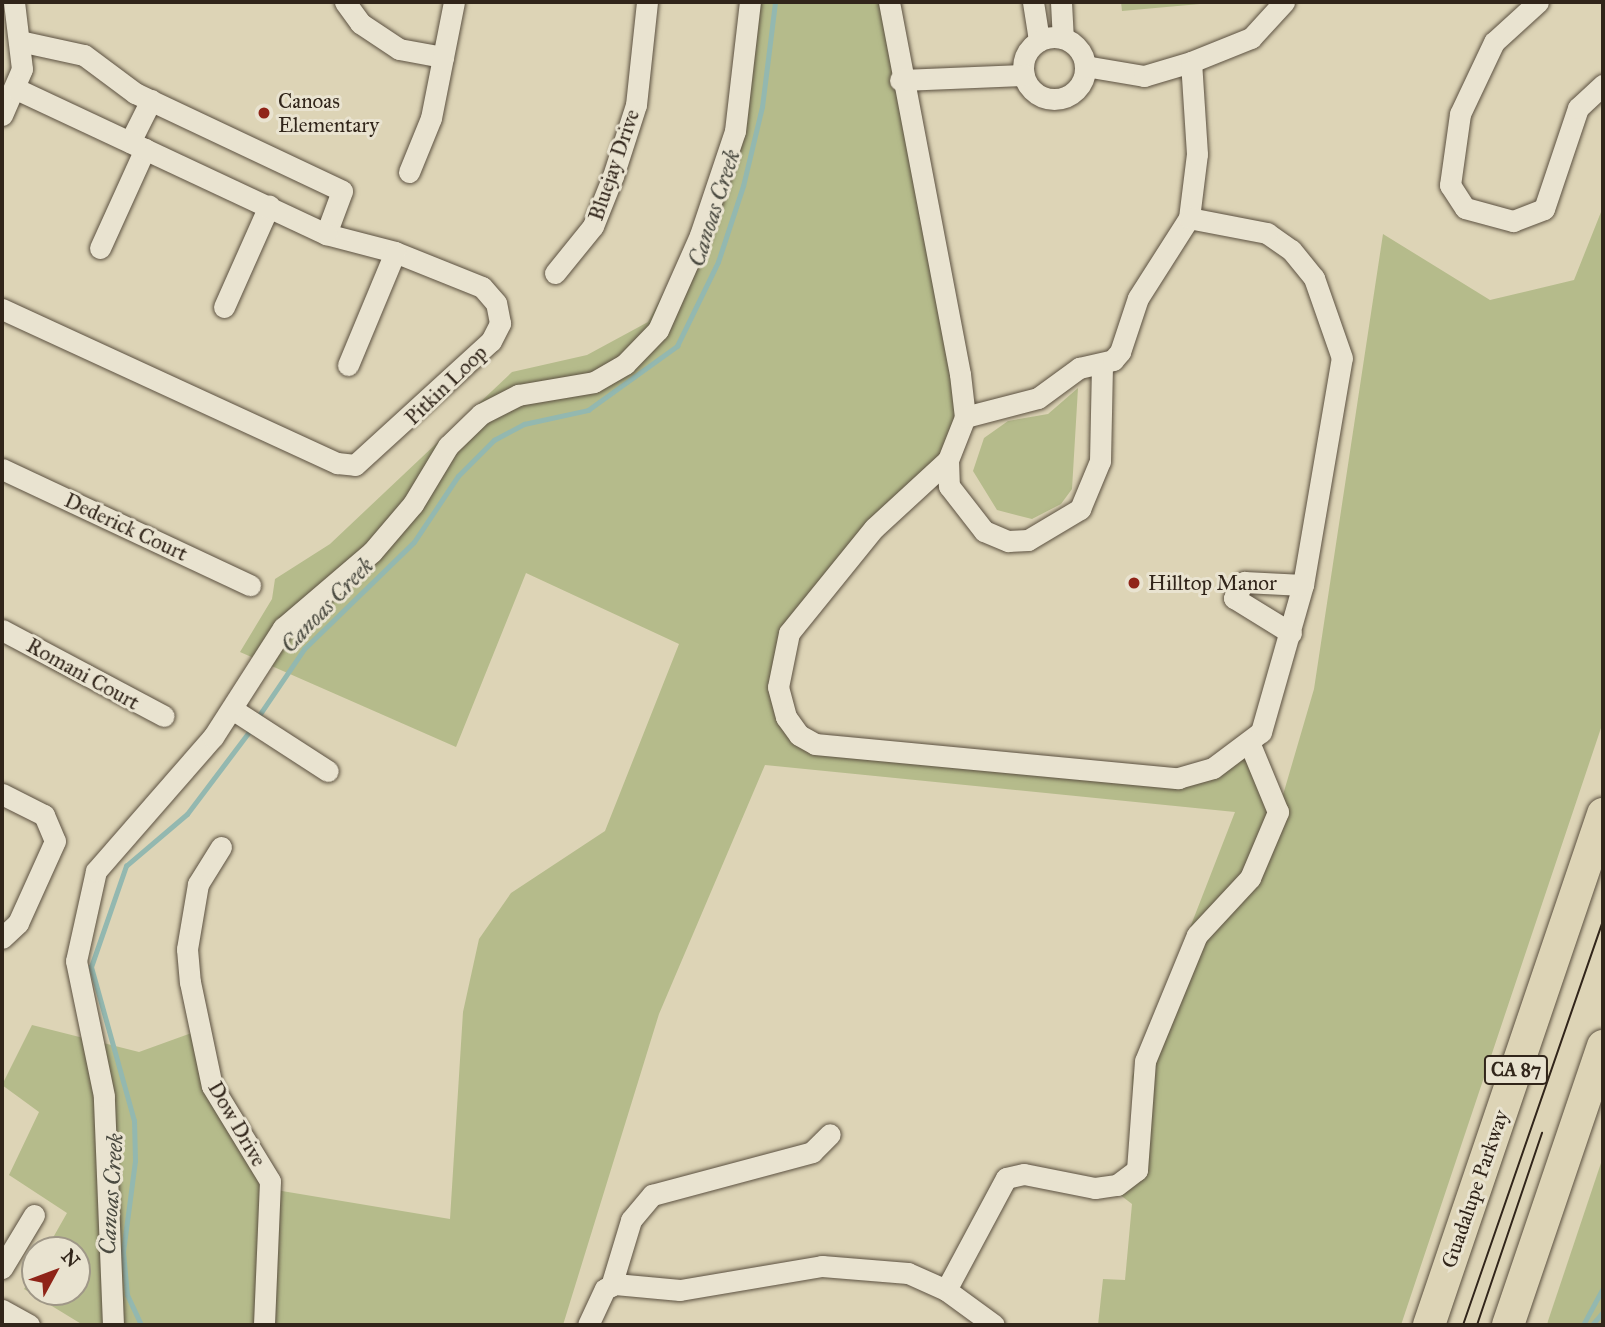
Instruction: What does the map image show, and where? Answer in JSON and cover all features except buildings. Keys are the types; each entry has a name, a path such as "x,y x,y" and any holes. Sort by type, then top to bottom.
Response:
{"highway":[{"name":"Guadalupe Parkway","path":"1429,1325 1603,814"},
{"path":"1508,1325 1603,1046"}],"street":[{"path":"6,103 23,42 14,2"},
{"path":"345,2 360,23 399,49 443,57"},
{"path":"414,163 443,57 454,2"},
{"name":"Bluejay Drive","path":"555,273 593,226 613,176 636,105 647,2"},
{"path":"113,1325 104,1096 76,961 96,871 162,803 234,711 283,628 372,552 413,504 448,446 481,414 518,395 594,382 625,364 658,330 701,235 735,131 750,2"},
{"path":"889,2 900,79 965,417 948,460 949,486 984,531 1008,541 1056,527 1094,487 1102,434 1102,364"},
{"path":"1033,2 1039,41"},
{"path":"1061,2 1063,38"},
{"path":"1085,66 1144,76 1217,54 1251,38 1284,2"},
{"path":"1538,2 1494,42 1460,114 1450,186 1465,208 1513,221 1544,209 1578,108 1603,85"},
{"path":"1063,38 1080,52 1085,66 1076,89 1054,99 1033,91 1024,75 1026,55 1039,41 1063,38"},
{"path":"23,42 84,55 151,100 342,191 326,234"},
{"path":"965,417 1038,398 1079,368 1102,364 1119,352 1138,298 1189,219 1197,154 1191,62"},
{"path":"900,79 1024,75"},
{"path":"100,248 138,146 151,100"},
{"name":"Pitkin Loop","path":"2,309 337,463 355,465 491,341 500,323 496,303 482,288 395,252 326,234 138,146 6,103"},
{"path":"224,307 269,206"},
{"path":"948,460 874,528 789,633 778,687 786,717 799,735 815,744 1178,778 1204,773 1249,742 1269,721 1303,585 1342,358 1332,317 1314,278 1267,233 1189,219"},
{"path":"348,365 395,252"},
{"name":"Dederick Court","path":"2,469 250,585"},
{"path":"1291,633 1234,598 1244,582 1303,585"},
{"name":"Romani Court","path":"2,630 164,716"},
{"path":"234,711 328,771"},
{"path":"946,1290 1006,1178 1024,1174 1069,1187 1117,1185 1142,1161 1145,1061 1197,935 1239,895 1267,847 1278,812 1249,742"},
{"path":"2,794 44,815 55,841 19,923 2,938"},
{"name":"Dow Drive","path":"221,847 198,884 187,949 190,982 212,1086 270,1181 264,1325"},
{"path":"588,1325 608,1287 631,1220 652,1195 812,1152 830,1134"},
{"path":"2,1268 34,1215"},
{"path":"608,1287 680,1290 834,1266 908,1273 946,1290 994,1325"},
{"path":"2,1310 29,1325"}],"green space":[{"path":"744,2 889,2 965,417 948,460 874,528 781,655 799,735 1195,777 1249,742 1278,812 1314,689 1383,234 1490,300 1574,280 1603,207 1603,722 1401,1325 1098,1325 1103,1279 1125,1280 1132,1204 1115,1191 1136,1161 1132,1077 1235,812 765,765 659,1014 563,1325 83,1325 52,1306 91,1306 91,1236 54,1236 67,1213 9,1175 39,1112 2,1085 32,1025 139,1052 197,1031 270,1189 450,1219 463,1012 479,939 511,893 605,831 679,644 526,573 456,747 240,652 272,599 275,579 330,544 512,372 587,355 648,322 695,234 727,128"},
{"path":"1121,2 1222,2 1122,11"},
{"path":"1078,388 1072,489 1061,504 1032,519 997,510 973,471 984,438 1008,421 1048,414"},
{"path":"1603,1157 1603,1325 1547,1325 1548,1321"}],"waterway":[{"name":"Canoas Creek","path":"258,717 304,649 414,542 458,476 494,440 524,424 588,410 677,346 718,262 743,186 762,107 775,2"},
{"name":"Canoas Creek","path":"141,1325 127,1295 123,1252 135,1161 134,1121 91,967 126,866 187,814 252,728"},
{"path":"1583,1325 1603,1288"},
{"path":"1592,1325 1603,1312"}],"tram line":[{"path":"1463,1325 1603,920"},
{"path":"1477,1325 1542,1133"}],"place":[{"name":"Canoas Elementary","path":"264,113"},
{"name":"Hilltop Manor","path":"1134,583"}]}
